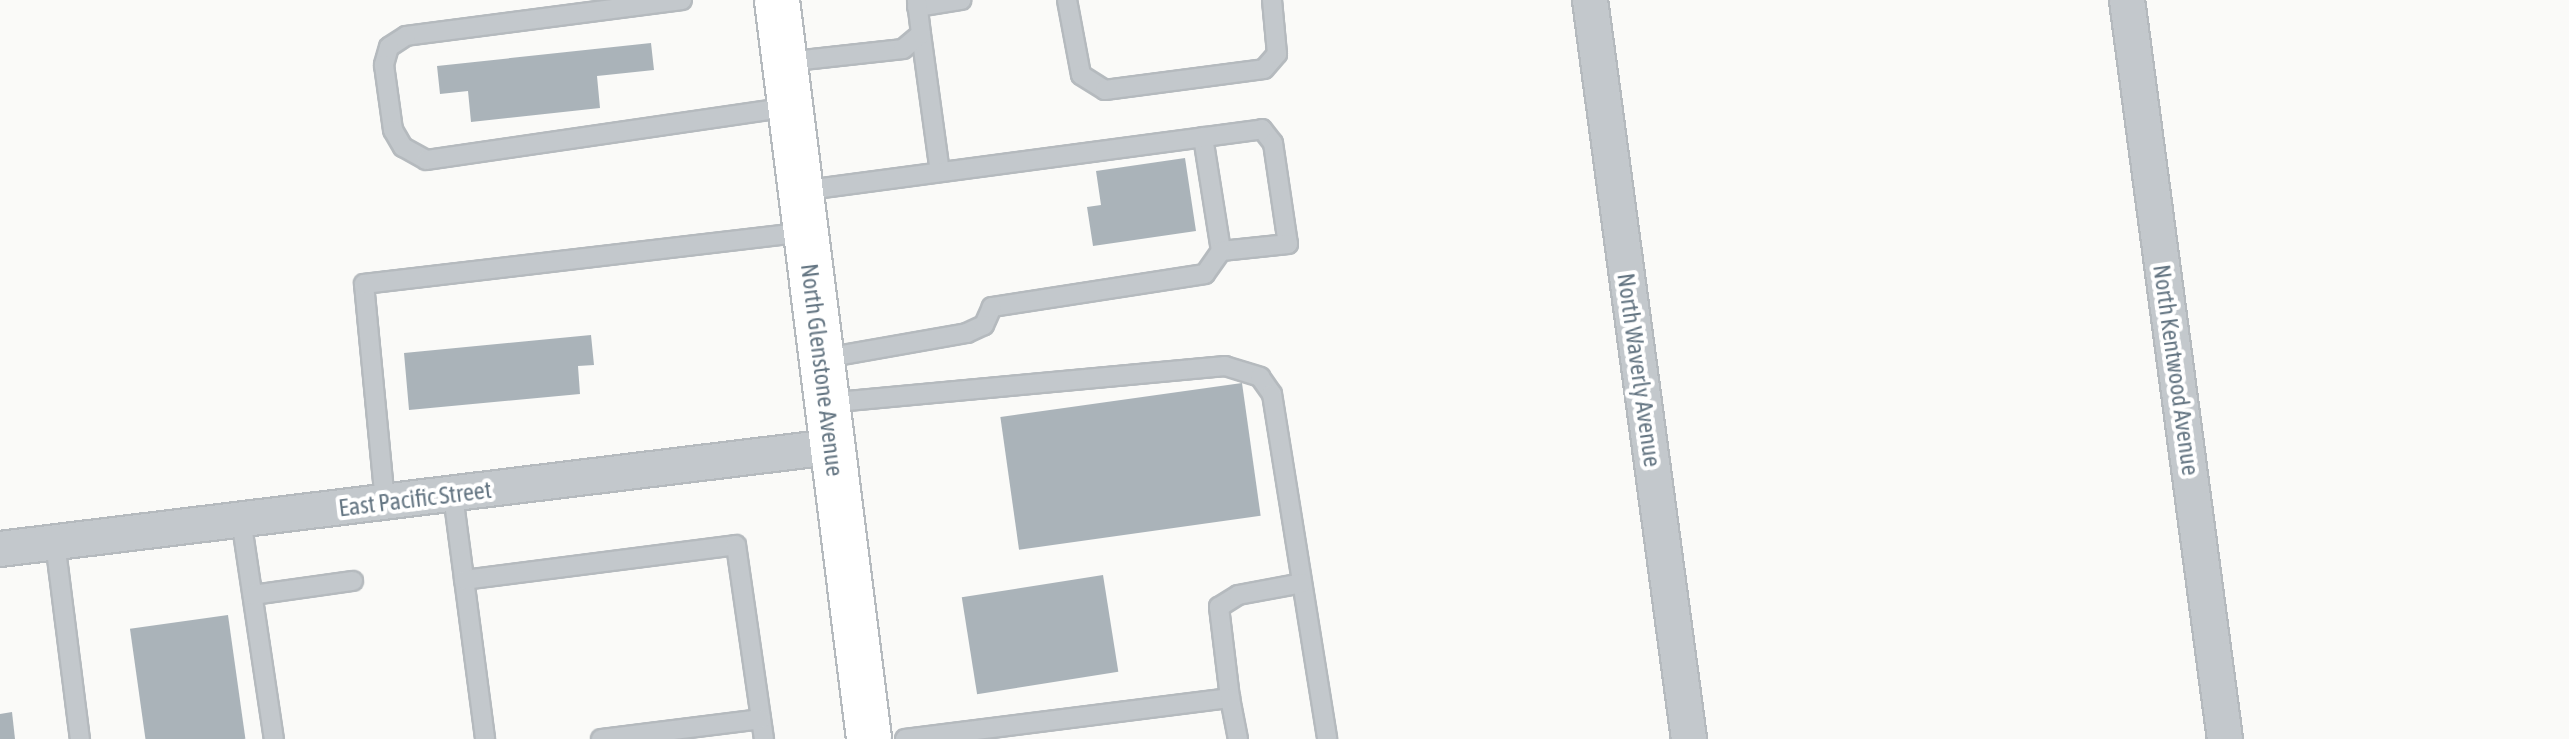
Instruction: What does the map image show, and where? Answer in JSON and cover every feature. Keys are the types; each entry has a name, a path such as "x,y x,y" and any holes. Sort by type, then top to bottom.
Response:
{"main road":[{"name":"North Glenstone Avenue","path":"777,0 869,739"}],"street":[{"name":"North Waverly Avenue","path":"1590,0 1689,739"},
{"name":"North Kentwood Avenue","path":"2127,0 2225,739"},
{"name":"East Pacific Street","path":"0,549 831,447"}],"lane":[{"path":"682,0 406,36 389,47 384,65 393,130 403,147 426,160 790,107"},
{"path":"940,172 917,3 961,0"},
{"path":"1067,0 1081,75 1105,90 1264,69 1277,54 1272,0"},
{"path":"785,62 903,49 921,34"},
{"path":"385,502 364,284 802,212 940,172 1262,129 1273,143 1288,244 1221,251"},
{"path":"820,359 967,333 984,325 992,307 1205,274 1221,251 1203,137"},
{"path":"825,403 1242,369 1260,377 1272,394 1327,739"},
{"path":"453,495 485,739"},
{"path":"241,519 274,739"},
{"path":"55,542 80,739"},
{"path":"464,580 736,545 764,739"},
{"path":"253,595 353,581"},
{"path":"1238,739 1219,607 1238,595 1302,583"},
{"path":"905,739 1230,698"},
{"path":"601,739 761,719"}],"building":[{"path":"651,43 654,70 597,76 600,108 471,122 468,91 440,94 437,66"},
{"path":"1185,158 1196,231 1093,246 1087,207 1101,205 1096,171"},
{"path":"591,335 594,365 578,366 580,394 409,410 404,353"},
{"path":"1242,383 1261,516 1019,550 1000,417"},
{"path":"1103,575 1118,672 977,694 962,597"},
{"path":"228,615 245,739 145,739 130,629"},
{"path":"12,712 15,739 0,739 0,714"}]}
